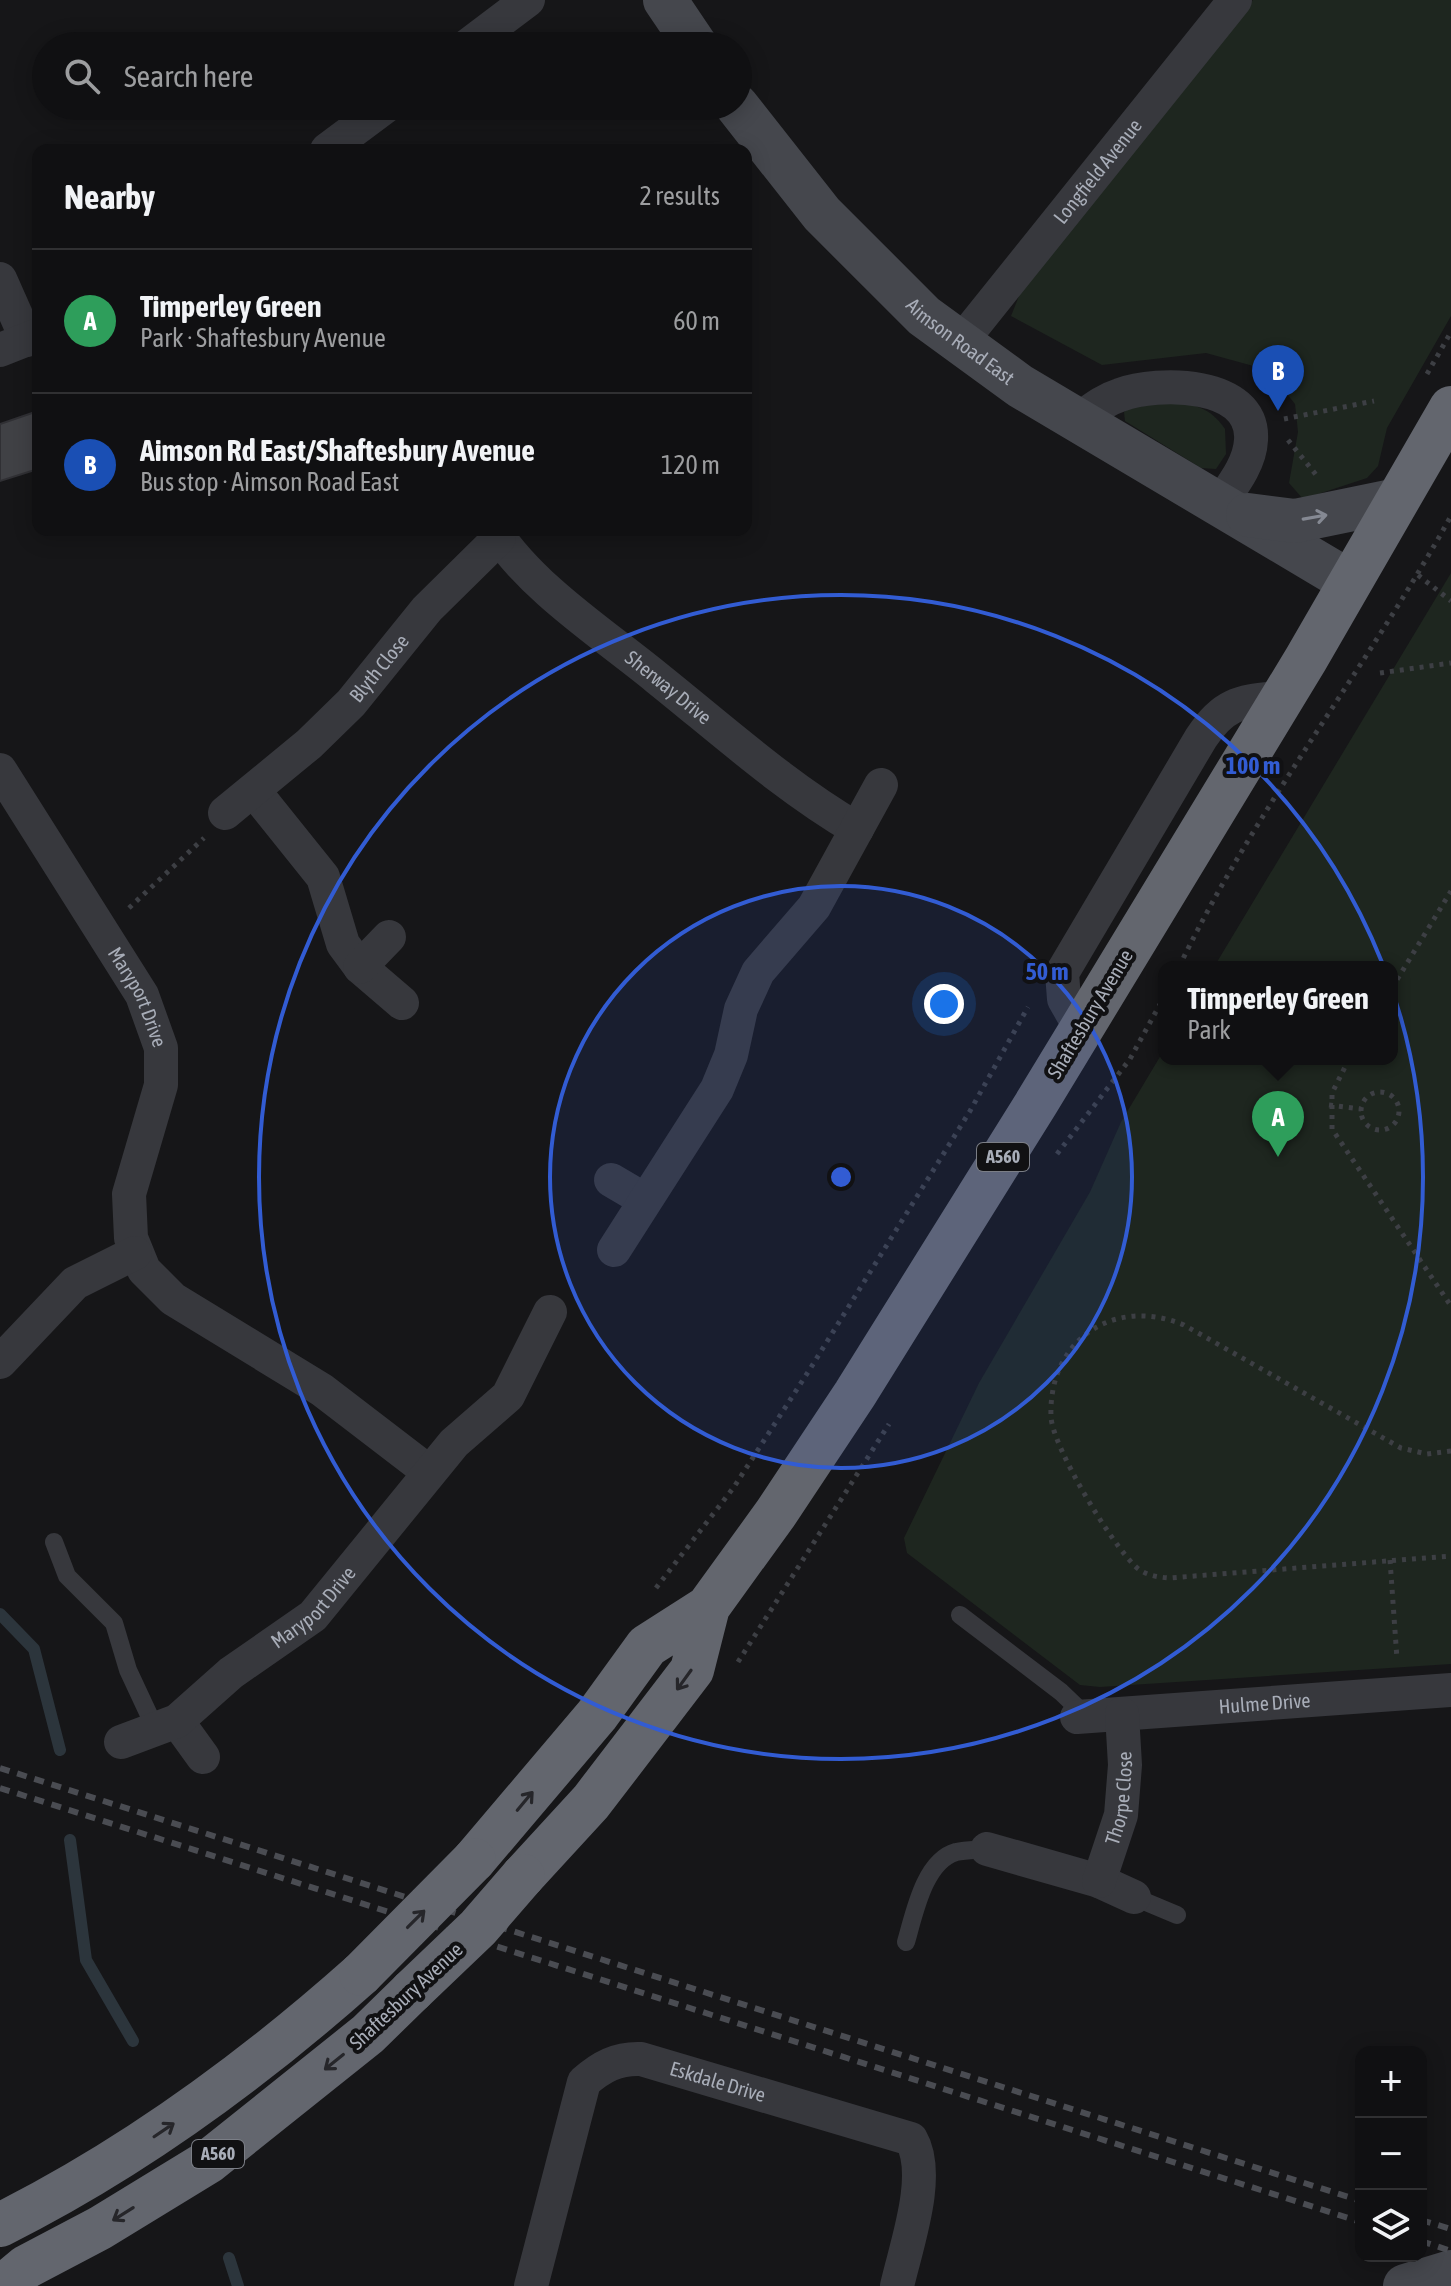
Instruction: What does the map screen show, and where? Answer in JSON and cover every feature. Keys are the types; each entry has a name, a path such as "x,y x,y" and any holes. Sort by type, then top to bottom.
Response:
{"highway":[{"name":"Shaftesbury Avenue","path":"3,2286 26,2267 100,2228 208,2162 368,2034 478,1928 591,1802 692,1670 708,1607 855,1394 1283,697 1451,408"},
{"name":"Shaftesbury Avenue","path":"0,2225 133,2150 214,2095 361,1974 474,1860 597,1715 647,1646 708,1607"}],"street":[{"path":"486,32 528,0"},
{"path":"665,0 687,32"},
{"name":"Longfield Avenue","path":"960,343 1235,0"},
{"path":"335,144 367,120"},
{"name":"Aimson Road East","path":"748,120 791,177 850,245 924,316 1020,386 1350,582"},
{"path":"0,279 22,342"},
{"path":"1078,420 1099,404 1122,394 1151,388 1189,387 1231,401 1250,425 1252,439 1228,510"},
{"name":"Aimson Road East","path":"1228,510 1295,521 1397,500"},
{"name":"Blyth Close","path":"225,813 254,791 351,703 427,609 494,536"},
{"name":"Sherway Drive","path":"498,536 555,594 610,641 788,784 857,829"},
{"path":"1081,1029 1068,1012 1061,985 1062,973 1211,722 1238,703 1283,697"},
{"name":"Maryport Drive","path":"0,770 142,995 161,1048 161,1085 129,1194 129,1225 135,1253 144,1270 173,1299 322,1390 429,1472"},
{"path":"614,1250 717,1089 731,1055 741,1009 758,972 814,907 881,785"},
{"path":"254,791 315,862 323,877 343,944 360,967 402,1003"},
{"path":"360,967 389,937"},
{"path":"611,1180 645,1200"},
{"path":"0,1362 75,1283 135,1253"},
{"name":"Maryport Drive","path":"121,1742 166,1725 231,1673 313,1616 454,1443 508,1396 550,1312"},
{"name":"Hulme Drive","path":"1082,1717 1451,1690"},
{"name":"Thorpe Close","path":"1099,1881 1121,1815 1125,1765 1122,1714"},
{"path":"166,1725 203,1757"},
{"path":"987,1849 1099,1881 1134,1897"},
{"name":"Eskdale Drive","path":"531,2286 584,2082 604,2067 626,2058 641,2059 911,2139 917,2150 920,2176 897,2286"},
{"path":"1405,2286 1451,2272"}],"lane":[{"path":"54,1542 67,1576 114,1623 128,1670 166,1725"},
{"path":"960,1615 1061,1692 1082,1717"},
{"path":"906,1942 918,1899 936,1866 953,1853 987,1849"},
{"path":"1134,1897 1177,1915"}],"path":[{"path":"1271,421 1374,401"},
{"path":"1182,961 1264,818 1418,575 1451,516"},
{"path":"1418,575 1451,601"},
{"path":"1380,673 1451,663"},
{"path":"103,933 210,832 225,813"},
{"path":"1398,978 1451,891"},
{"path":"646,1600 734,1487 970,1111 1019,1020 1042,985 1062,973"},
{"path":"1104,1096 1130,1059 1158,1008"},
{"path":"1345,1065 1329,1105 1332,1129 1451,1306"},
{"path":"1383,1092 1391,1095 1399,1109 1398,1118 1385,1129 1366,1124 1361,1109 1368,1096 1383,1092"},
{"path":"1329,1105 1361,1109"},
{"path":"1451,1451 1427,1454 1401,1448 1165,1317 1139,1314 1100,1324 1074,1345 1064,1361 1052,1403 1056,1441 1127,1557 1141,1571 1169,1578 1451,1556"},
{"path":"1390,1560 1399,1695"}],"shaded area":[{"path":"1253,0 1451,0 1451,316 1387,428 1378,466 1367,478 1303,499 1289,483 1298,432 1295,404 1275,379 1257,367 1206,353 1102,365 1011,316 1021,291"},
{"path":"1168,401 1201,408 1225,429 1226,454 1216,469 1201,468 1125,421 1124,412 1128,409"},
{"path":"1451,573 1451,1664 1100,1687 1080,1685 907,1553 904,1538 979,1383 1090,1192 1121,1122 1158,1060 1158,1065 1398,1065 1398,961 1218,961"}],"building":[{"path":"32,413 32,471 0,481 0,424"}],"waterway":[{"path":"0,1614 34,1649 60,1750"},
{"path":"70,1840 86,1960 133,2041"},
{"path":"229,2258 238,2286"}],"railway":[{"path":"0,1768 1355,2199"},
{"path":"0,1788 1355,2220"},
{"path":"1427,2222 1451,2229"},
{"path":"1427,2243 1451,2251"}],"place":[{"name":"Aimson Rd East/Shaftesbury Avenue","path":"1278,411"},
{"name":"Timperley Green","path":"1278,1157"}]}
